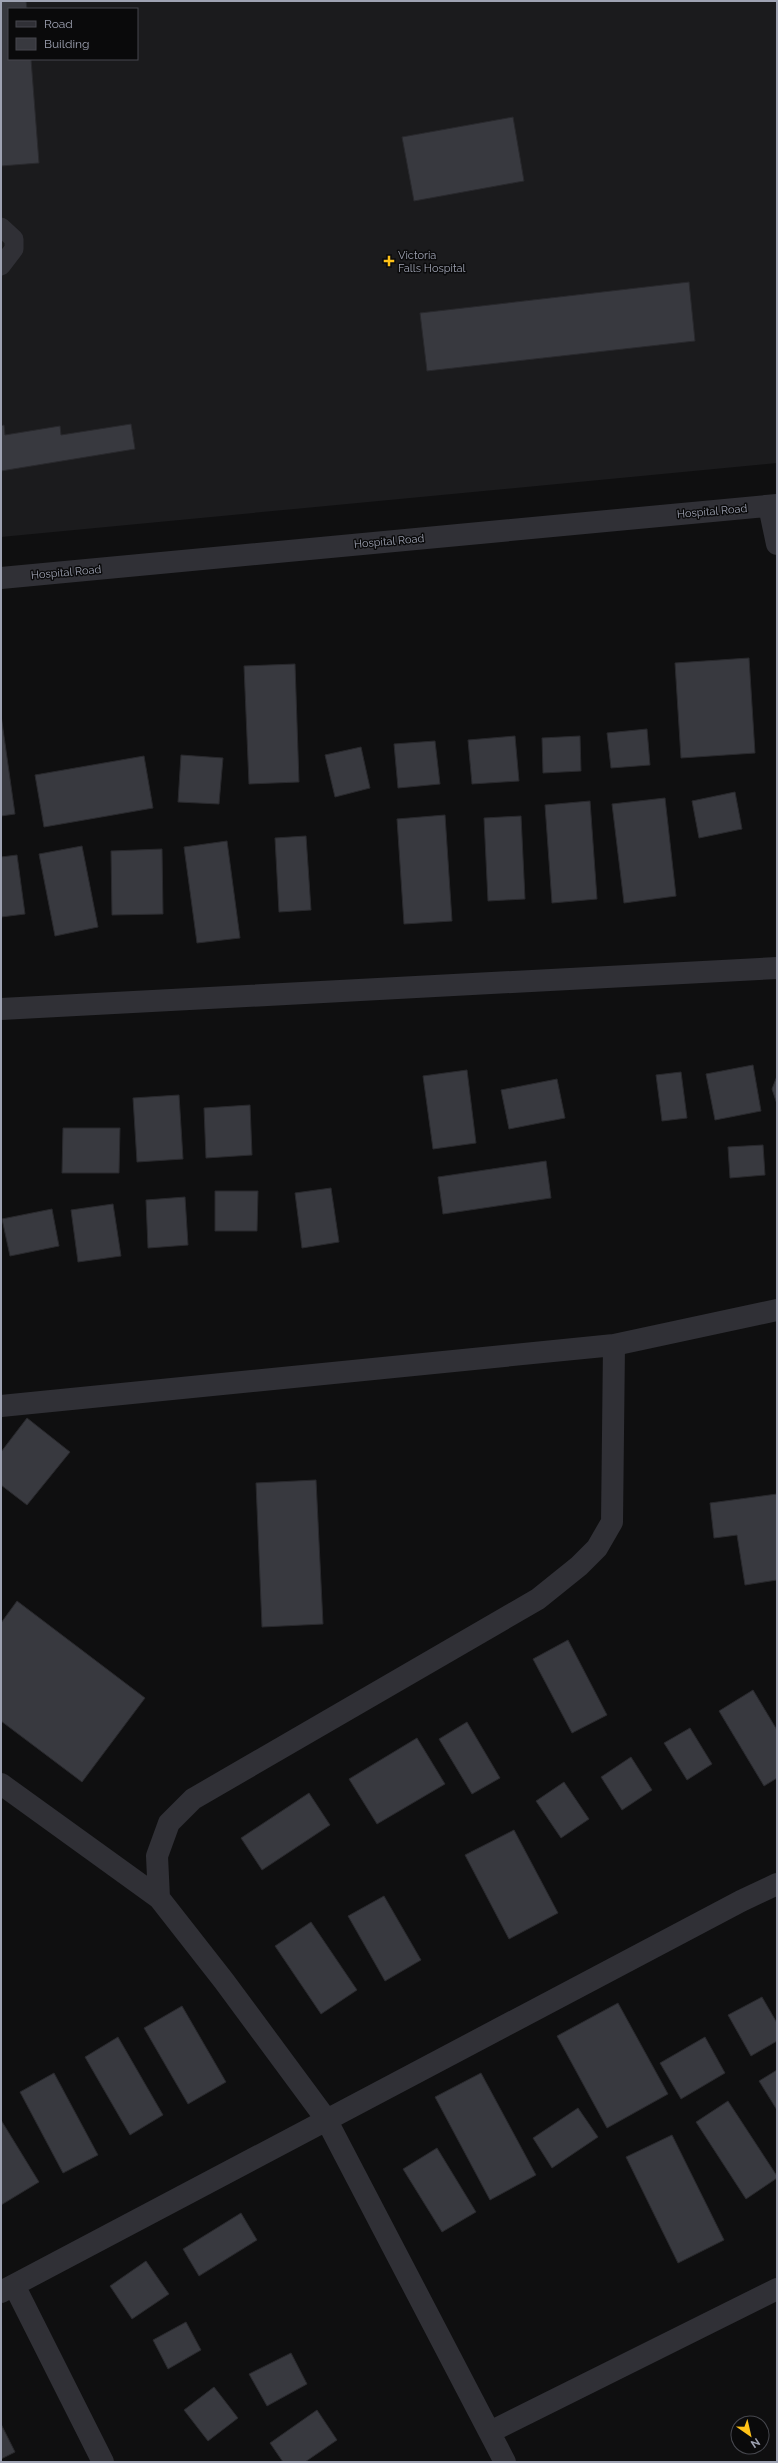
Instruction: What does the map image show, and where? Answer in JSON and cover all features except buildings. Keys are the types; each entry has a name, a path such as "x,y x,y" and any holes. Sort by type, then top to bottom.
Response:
{"street":[{"path":"773,505 777,544"},
{"name":"Hospital Road","path":"1,578 773,505"},
{"path":"1,1009 777,968"},
{"path":"1,1406 614,1345 777,1310"},
{"path":"159,1898 157,1856 169,1824 193,1799 538,1599 579,1566 596,1548 612,1522 614,1345"},
{"path":"1,1784 159,1898 224,1981 326,2119 505,2462"},
{"path":"103,2462 8,2288 326,2119 777,1884"},
{"path":"490,2432 777,2289"}],"lane":[{"path":"1,227 14,239 14,249 1,266"}],"shaded area":[{"name":"Victoria Falls Hospital","path":"1,1 777,1 777,463 1,537"}],"place":[{"name":"Victoria Falls Hospital","path":"389,261"}]}
